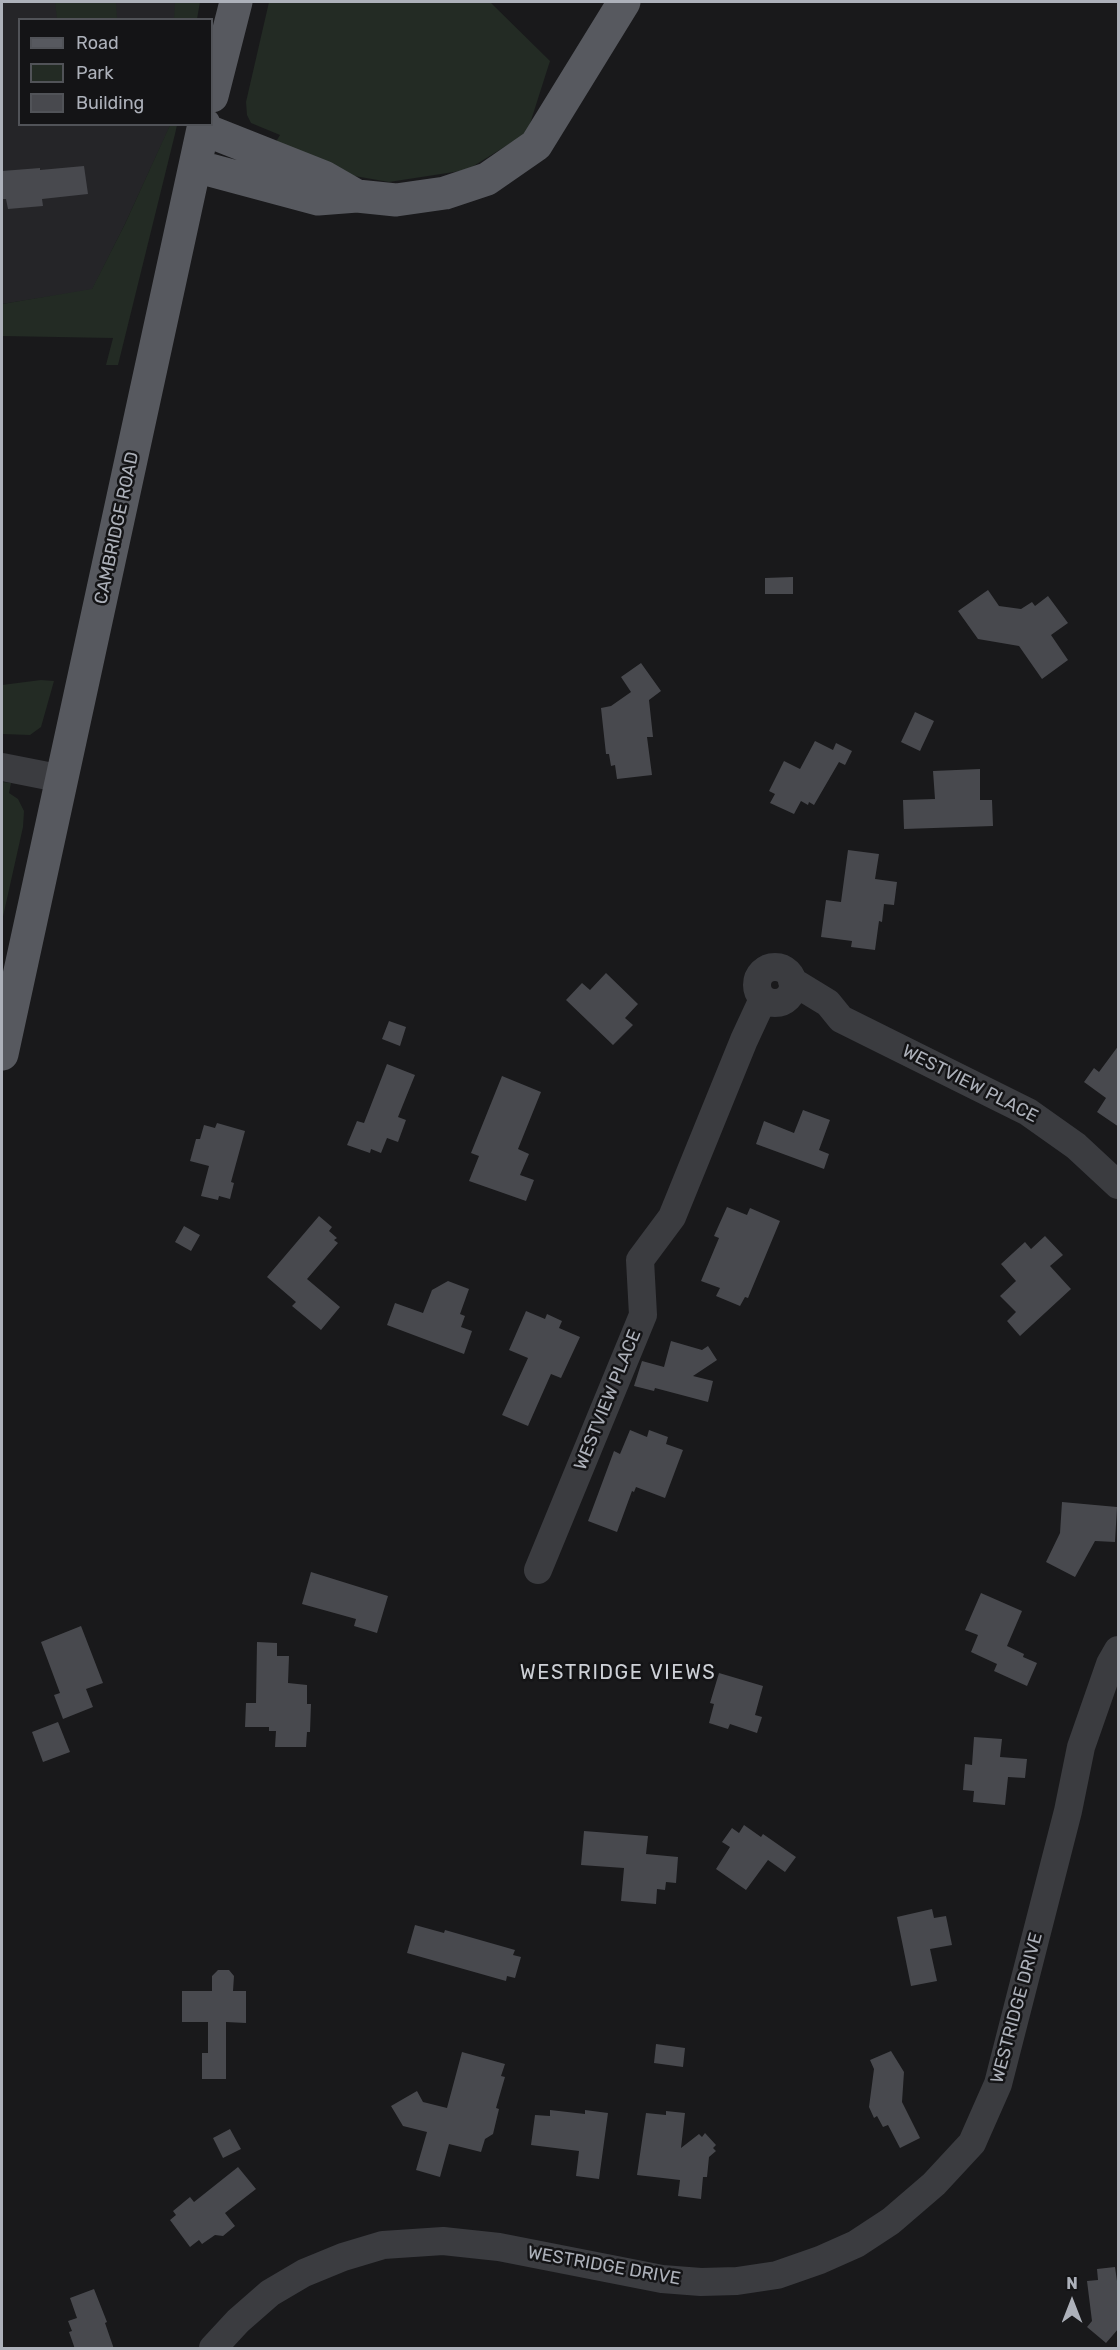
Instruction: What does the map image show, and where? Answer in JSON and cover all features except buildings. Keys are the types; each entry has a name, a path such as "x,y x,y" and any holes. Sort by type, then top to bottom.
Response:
{"main road":[{"path":"213,92 236,2"},
{"path":"195,166 318,199 357,196 396,200 445,193 487,179 536,145 624,2"},
{"path":"204,127 324,177 357,196"},
{"name":"CAMBRIDGE ROAD","path":"2,1054 204,127"}],"street":[{"path":"2,767 63,779"},
{"name":"WESTVIEW PLACE","path":"538,1570 643,1316 640,1260 672,1217 744,1040 778,994 819,1017 841,1019 1028,1112 1076,1146 1119,1185"},
{"name":"WESTRIDGE DRIVE","path":"213,2349 238,2321 270,2294 304,2274 343,2257 383,2245 443,2241 465,2243 499,2247 662,2279 700,2282 737,2281 777,2275 820,2260 856,2244 891,2222 934,2184 972,2143 998,2084 1065,1822 1081,1747 1110,1664 1119,1650"}],"shaded area":[{"path":"2,2 176,2 175,18 18,18 18,126 170,126 92,290 2,304"}],"green space":[{"path":"55,2 116,2 117,18 57,18"},
{"path":"175,2 200,2 197,18 174,18"},
{"path":"269,2 490,2 550,61 527,133 467,170 389,182 343,174 274,145 280,135 251,123 247,115 246,102"},
{"path":"170,126 177,126 118,365 106,365 113,338 2,336 2,304 92,289 125,224"},
{"path":"41,680 54,681 41,727 30,735 2,734 2,685"},
{"path":"2,782 11,783 9,793 18,799 24,811 23,827 2,921"}],"district":[{"name":"WESTRIDGE VIEWS","path":"618,1673"}]}
